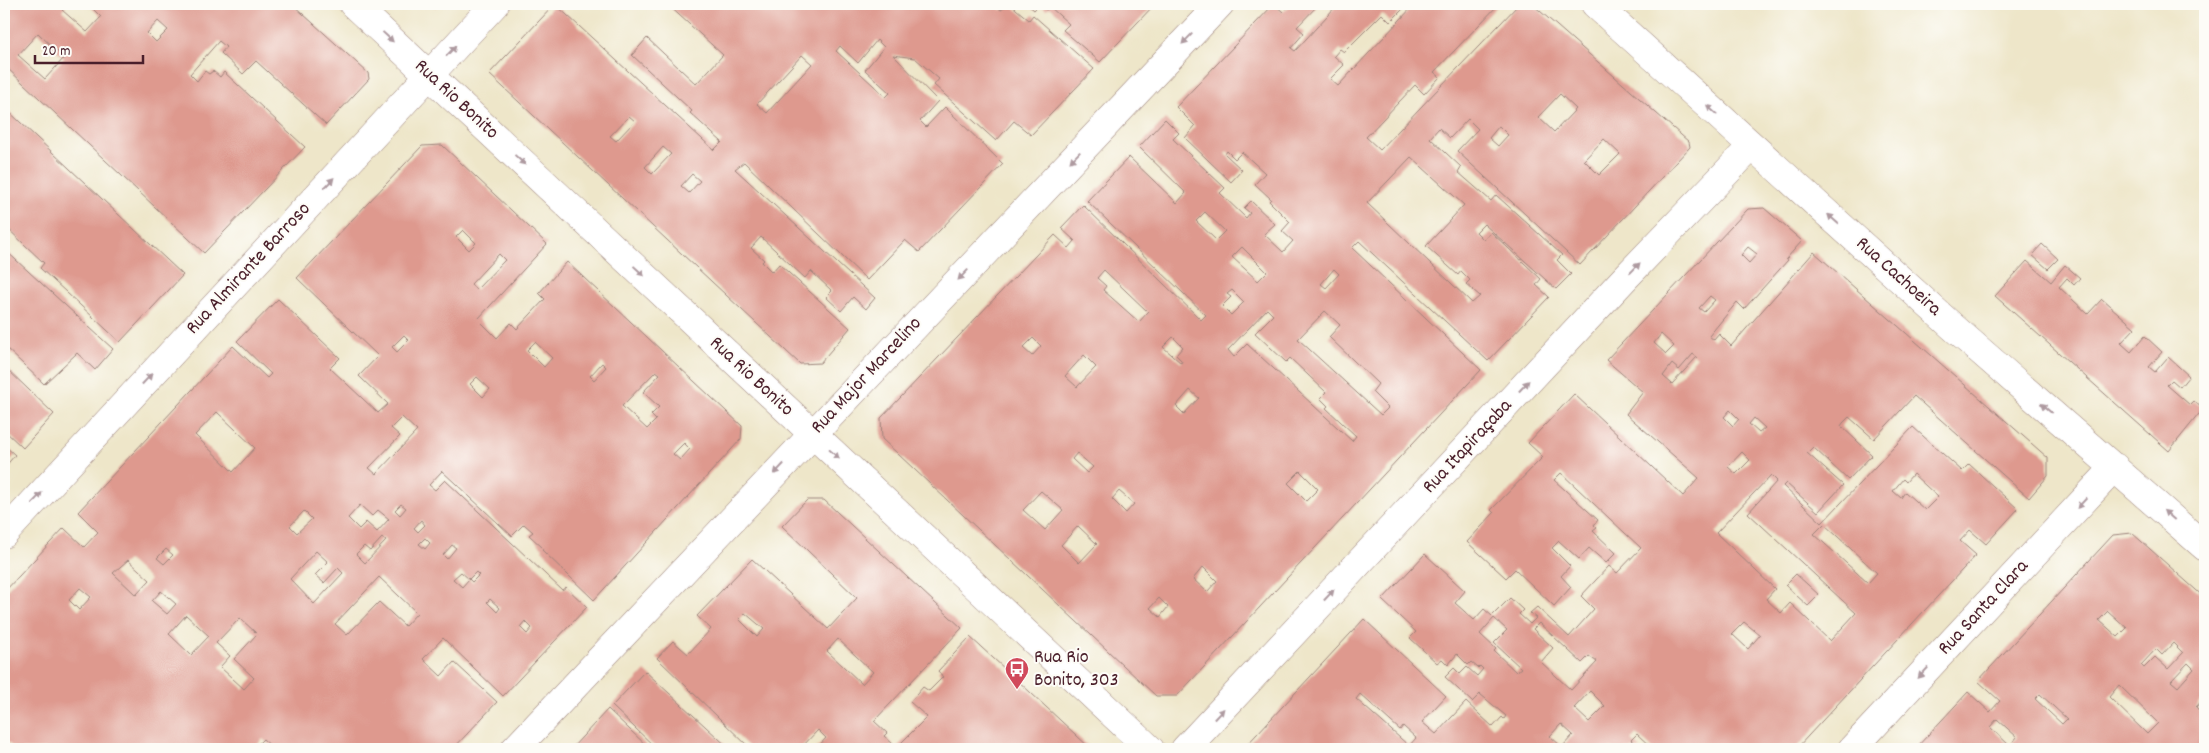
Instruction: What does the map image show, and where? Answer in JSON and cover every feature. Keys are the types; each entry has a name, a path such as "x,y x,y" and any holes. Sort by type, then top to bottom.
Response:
{"street":[{"name":"Rua Rio Bonito","path":"353,4 1150,749"},
{"name":"Rua Almirante Barroso","path":"4,534 495,4"},
{"name":"Rua Major Marcelino","path":"515,749 1220,4"},
{"name":"Rua Cachoeira","path":"1595,4 1953,327 2205,547"},
{"name":"Rua Itapiraçaba","path":"1185,749 1625,278 1752,146"},
{"name":"Rua Santa Clara","path":"1852,749 2115,467"}],"building":[{"path":"4,4 67,4 62,10 87,32 101,17 88,4 192,4 197,8 201,4 292,4 368,73 369,79 326,125 256,61 243,74 221,53 226,47 219,41 190,74 197,81 205,71 209,74 213,71 220,77 224,72 305,147 204,253 6,67 4,69","holes":["158,21 168,30 156,42 147,33","38,33 64,58 45,79 18,55"]},
{"path":"414,4 441,4 437,7 418,7"},
{"path":"555,4 714,150 722,142 632,55 647,38 696,84 723,55 667,4 994,4 1001,10 1010,4 1029,20 1033,15 1094,69 1031,135 1014,121 996,141 934,85 939,79 915,58 893,55 938,101 920,121 926,127 945,107 1003,164 919,252 905,240 867,280 744,162 735,169 875,298 866,309 853,297 841,311 826,297 832,291 811,271 805,278 761,237 751,248 764,260 762,262 772,272 779,264 850,328 820,363 800,364 489,74","holes":["877,40 884,47 865,70 890,93 886,97 836,51 840,46 858,63","802,55 812,64 767,113 757,104","629,116 635,121 616,141 610,136","663,147 671,154 652,174 645,167","692,174 700,181 689,193 681,186"]},
{"path":"1027,4 1040,4 1034,10"},
{"path":"1040,4 1155,4 1100,62 1063,30 1069,24 1050,7 1046,10"},
{"path":"1274,4 1283,12 1291,4 1319,4 1297,27 1304,33 1291,48 1295,51 1338,4 1408,4 1390,22 1382,14 1344,52 1340,49 1334,56 1344,65 1330,79 1338,86 1415,4 1499,4 1434,72 1440,77 1424,94 1415,85 1366,137 1380,150 1519,4 1532,4 1689,142 1690,147 1580,265 1457,151 1478,129 1468,119 1450,138 1439,128 1430,138 1461,167 1458,172 1491,201 1496,195 1562,255 1557,260 1571,274 1556,289 1484,224 1476,232 1484,240 1491,232 1541,279 1536,285 1549,297 1488,361 1359,241 1352,248 1481,370 1177,696 1156,696 882,439 881,418 1055,235 1069,248 1075,241 1061,228 1083,205 1201,320 1206,315 1087,201 1129,157 1177,203 1186,193 1139,147 1165,119 1179,133 1173,139 1225,188 1220,193 1246,218 1250,213 1244,208 1251,201 1275,224 1264,234 1283,252 1293,241 1282,231 1290,222 1269,201 1271,199 1255,184 1265,173 1242,152 1235,159 1227,151 1225,154 1242,170 1231,182 1185,138 1195,126 1176,107","holes":["1560,94 1576,109 1554,132 1538,117","1499,126 1508,135 1498,146 1489,138","1604,139 1620,154 1599,175 1584,160","1411,157 1464,205 1426,246 1458,275 1461,271 1470,280 1466,284 1480,296 1472,303 1367,203","1205,212 1225,231 1216,240 1196,221","1242,247 1267,272 1258,281 1232,257","1334,269 1339,274 1326,288 1321,284","1104,270 1148,312 1139,322 1103,290 1106,286 1097,278","1232,290 1244,302 1231,315 1222,306 1231,297 1227,294","1267,309 1273,315 1255,333 1286,362 1290,358 1326,392 1320,398 1328,406 1326,408 1356,436 1352,441 1247,344 1234,357 1228,350","1325,311 1340,325 1329,337 1378,384 1372,392 1388,408 1381,415 1298,339","1173,337 1183,347 1176,355 1182,361 1181,363 1163,347","1033,338 1041,346 1032,356 1023,348","1084,355 1096,367 1077,387 1065,376","1190,390 1199,398 1184,414 1176,406","1077,453 1093,467 1087,473 1072,459","1300,471 1318,489 1306,501 1288,483","1041,491 1063,510 1045,530 1023,510","1119,491 1134,504 1126,513 1112,499","1078,526 1097,544 1079,563 1061,545","1203,567 1217,581 1207,592 1193,579","1159,598 1168,607 1160,617 1150,608"]},
{"path":"4,107 183,275 120,342 40,268 44,263 4,225"},
{"path":"442,145 547,244 478,319 497,338 511,323 517,329 545,299 539,293 567,262 742,426 741,439 594,600 542,550 543,548 529,535 533,532 524,524 512,536 442,471 429,485 435,490 445,480 562,590 566,587 587,607 503,696 443,638 423,659 441,676 454,662 497,702 453,749 274,749 263,739 253,749 15,749 4,739 4,592 64,528 84,547 98,532 78,512 233,346 267,378 271,374 237,341 278,299 340,358 330,368 378,413 388,404 359,376 378,356 297,278 422,146","holes":["463,230 476,243 469,250 456,237","499,254 505,260 476,290 471,284","404,335 409,340 397,352 392,347","535,342 552,358 544,367 527,350","602,363 606,367 594,380 590,376","656,371 660,374 643,392 659,407 651,415 656,420 647,429 622,406","477,377 490,389 483,397 470,384","217,412 255,448 233,472 195,435","402,417 417,431 376,474 369,468 400,436 391,428","684,443 690,449 680,460 673,454","401,504 406,508 400,515 395,510","360,505 372,516 378,510 389,519 377,532 366,522 359,529 348,518","304,511 312,519 297,533 290,526","421,520 425,525 418,532 414,528","382,538 386,541 365,563 356,554 364,546 370,551","425,538 430,543 425,549 419,544","452,545 456,548 447,559 443,555","166,549 173,555 164,564 157,558","316,551 328,562 315,575 324,583 338,568 343,573 314,604 290,579","128,560 150,580 136,595 113,573","461,572 469,579 462,587 453,579","476,572 479,575 472,582 469,579","379,577 417,613 405,626 379,602 347,635 335,624","80,588 91,597 79,610 69,600","161,591 176,604 167,614 152,601","490,599 500,608 497,612 487,602","186,615 209,636 191,655 169,634","240,618 257,634 234,659 254,678 244,689 220,667 230,656 216,643","525,621 532,628 527,634 520,627"]},
{"path":"1764,208 1802,241 1786,259 1788,260 1744,309 1737,302 1709,336 1714,340 1719,334 1731,346 1814,252 2048,458 2048,476 2029,498 1914,396 1874,439 1849,417 1843,423 1841,426 1872,455 1848,480 1813,447 1807,453 1843,485 1818,512 1786,483 1783,486 1822,523 1913,427 1962,471 1969,464 2018,509 1986,544 1970,530 1960,541 1976,555 1796,749 1653,749 1637,734 1631,740 1641,749 1243,749 1364,619 1446,696 1422,722 1436,734 1466,702 1493,727 1502,717 1504,719 1506,716 1480,694 1472,702 1445,677 1454,668 1460,674 1467,667 1477,676 1483,669 1480,666 1478,668 1471,662 1468,665 1457,654 1448,665 1442,659 1437,663 1410,638 1416,632 1382,600 1425,554 1465,591 1455,603 1474,620 1484,609 1492,616 1510,598 1523,610 1519,614 1530,624 1536,618 1530,613 1537,607 1569,637 1594,609 1581,596 1609,566 1617,573 1641,548 1561,473 1554,480 1598,520 1594,525 1597,528 1593,531 1616,553 1606,563 1589,548 1579,559 1559,541 1552,548 1570,566 1561,576 1571,587 1554,606 1515,569 1506,578 1467,542 1494,513 1491,510 1543,457 1528,443 1574,394 1683,496 1699,478 1626,414 1643,392 1606,360 1748,209","holes":["1748,247 1757,254 1749,263 1741,255","1710,296 1715,300 1704,312 1699,308","1661,334 1674,346 1666,354 1654,343","1693,354 1697,357 1672,384 1663,376 1672,364 1679,370","1730,410 1739,419 1733,426 1724,417","1754,418 1765,428 1759,433 1749,424","1742,452 1750,460 1736,474 1728,467","1913,474 1938,497 1925,510 1905,492 1901,498 1893,491 1903,479 1906,482","1771,475 1777,481 1748,513 1856,613 1830,641 1790,603 1781,613 1766,599 1775,589 1716,533","1824,524 1877,573 1868,583 1814,534","1494,618 1507,630 1494,643 1521,668 1516,672 1494,651 1496,649 1480,634","1744,622 1760,635 1748,649 1732,634","1539,623 1582,663 1589,656 1597,662 1571,690 1541,662 1553,648 1533,629","1590,691 1605,706 1589,722 1574,708","1360,694 1400,730 1403,726 1416,738 1409,746 1356,699","1561,724 1573,735 1562,747 1550,736"]},
{"path":"2042,244 2058,259 2048,269 2032,255"},
{"path":"4,249 113,349 95,370 77,353 44,384 4,346"},
{"path":"2027,261 2051,282 2065,265 2080,278 2074,285 2067,278 2059,287 2088,314 2102,299 2135,328 2121,343 2131,352 2145,336 2162,352 2149,367 2155,372 2168,357 2189,376 2180,387 2172,380 2167,385 2190,405 2194,401 2203,409 2169,451 1995,296"},
{"path":"4,366 54,414 23,448 4,430"},
{"path":"4,445 15,455 4,468"},
{"path":"807,500 824,500 962,628 874,721 887,733 884,736 893,744 889,749 816,749 826,738 818,730 800,749 757,749 754,746 751,749 657,658 673,641 688,654 711,629 697,616 752,559 828,629 857,598 782,526","holes":["745,613 764,629 757,637 739,619","838,639 873,672 862,684 827,651"]},
{"path":"2132,533 2205,598 2205,697 2196,707 2202,714 2205,711 2205,746 2201,749 1915,749 1968,692 1990,712 2000,701 1978,681 2113,535","holes":["2108,611 2127,628 2118,637 2099,620","2173,643 2183,653 2168,669 2155,657 2144,668 2141,665 2156,649 2162,655","2188,663 2194,669 2178,687 2171,681","2119,685 2158,723 2147,734 2109,697","2040,694 2067,719 2062,724 2035,699","1997,719 2017,737 2010,746 1990,727"]},
{"path":"1796,574 1819,595 1808,606 1785,585"},
{"path":"970,637 1091,749 895,749 927,717 910,702 923,687 929,691 943,677 938,671"},
{"path":"645,671 730,749 657,749 612,706"},
{"path":"608,709 650,749 571,749"}],"place":[{"name":"Rua Rio Bonito, 303","path":"1017,690"}]}
